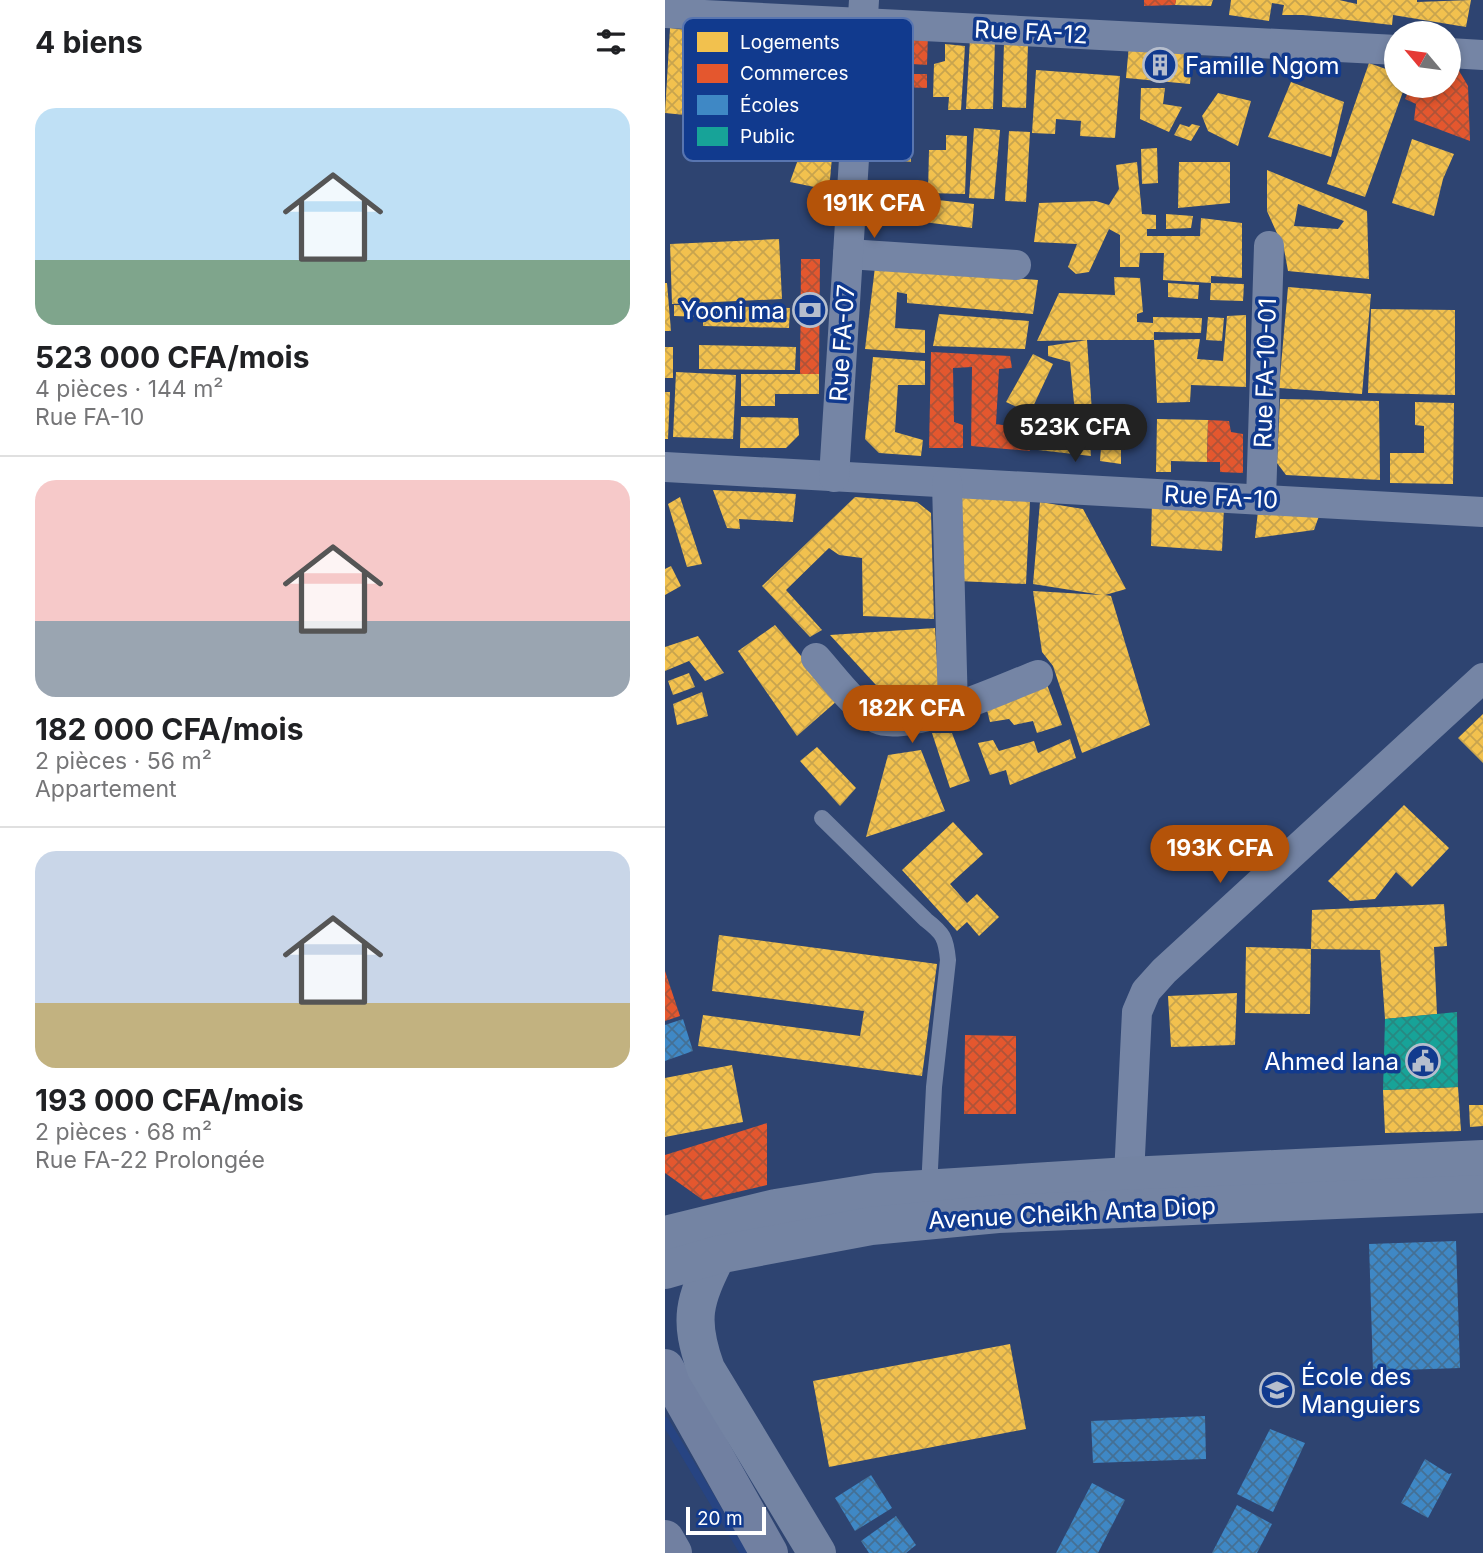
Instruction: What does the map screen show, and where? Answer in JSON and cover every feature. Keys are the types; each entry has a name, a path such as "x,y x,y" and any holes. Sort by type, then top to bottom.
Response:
{"main road":[{"name":"Avenue Cheikh Anta Diop","path":"665,1270 710,1240 825,1200 876,1192 1129,1176 1483,1159"},
{"name":"Avenue Cheikh Anta Diop","path":"665,1235 710,1240 998,1214 1483,1194"},
{"path":"665,1210 710,1240 695,1313 696,1341 706,1369 817,1553"},
{"path":"665,1368 769,1553"},
{"path":"665,1539 673,1553"}],"street":[{"name":"Rue FA-12","path":"670,9 863,12 1384,49"},
{"path":"1461,54 1483,55"},
{"name":"Rue FA-07","path":"834,477 854,161"},
{"name":"Rue FA-10-01","path":"1261,500 1269,246"},
{"path":"848,254 1016,265"},
{"name":"Rue FA-10","path":"665,467 1483,512"},
{"path":"947,483 953,709"},
{"path":"816,658 866,711 881,720 895,723 953,709 1038,675"},
{"path":"1129,1176 1137,1012 1146,991 1164,971 1483,678"}],"lane":[{"path":"822,818 926,920 940,930 946,942 948,960 934,1087 929,1189"}],"building: Logements":[{"path":"1176,0 1213,0 1211,6 1175,5"},
{"path":"1231,0 1339,0 1357,4 1357,0 1471,0 1466,27 1461,26 1461,21 1430,21 1393,15 1392,21 1384,21 1384,24 1282,15 1284,5 1272,3 1269,21 1229,15"},
{"path":"670,28 683,30 683,115 665,113"},
{"path":"970,39 995,40 993,109 966,109"},
{"path":"1004,43 1028,43 1026,108 1002,107"},
{"path":"945,44 965,46 961,110 948,110 949,97 933,97 934,64 945,61"},
{"name":"Famille Ngom","path":"1129,45 1193,51 1190,84 1126,78"},
{"path":"1369,63 1384,68 1384,98 1401,98 1365,197 1327,184"},
{"path":"1036,70 1120,76 1115,138 1080,136 1081,121 1056,119 1055,134 1032,133"},
{"path":"1291,82 1344,102 1331,157 1268,137"},
{"path":"1141,88 1165,88 1163,104 1182,107 1169,132 1140,119"},
{"path":"1218,93 1251,101 1238,146 1208,131 1202,116"},
{"path":"1180,124 1200,126 1191,141 1174,135"},
{"path":"974,128 1000,130 994,199 969,198"},
{"path":"1009,131 1030,132 1026,202 1005,201"},
{"path":"946,135 967,136 965,194 928,193 929,150 946,150"},
{"path":"1412,139 1454,154 1443,179 1434,216 1392,203"},
{"path":"1157,148 1158,183 1142,184 1141,149"},
{"path":"797,161 832,161 829,190 790,182"},
{"path":"1137,162 1142,214 1156,215 1156,229 1147,229 1147,236 1200,236 1201,218 1242,223 1242,278 1211,276 1211,283 1163,280 1164,253 1140,253 1139,267 1120,267 1120,235 1109,229 1089,272 1076,274 1068,267 1077,244 1034,242 1039,203 1096,201 1109,205 1119,189 1116,165"},
{"path":"1179,162 1230,162 1230,203 1178,208"},
{"path":"1267,170 1367,211 1369,279 1288,271 1284,249 1267,211","holes":["1298,204 1344,221 1338,229 1294,226"]},
{"path":"902,196 974,204 972,228 899,219"},
{"path":"1166,214 1193,216 1191,228 1166,229"},
{"path":"779,239 782,299 672,304 670,244"},
{"path":"875,267 1038,280 1033,314 907,303 907,294 897,292 895,328 925,330 925,353 865,349"},
{"path":"1114,277 1140,278 1143,312 1137,314 1137,322 1153,323 1153,317 1202,318 1201,333 1154,332 1154,340 1037,341 1059,293 1115,295"},
{"path":"667,283 671,331 665,331"},
{"path":"1168,283 1199,285 1198,299 1168,297"},
{"path":"1211,283 1244,284 1243,301 1210,300"},
{"path":"1288,287 1371,294 1362,394 1279,388"},
{"path":"674,305 790,308 789,328 703,326 703,317 674,316"},
{"path":"1371,309 1455,310 1455,395 1368,393"},
{"path":"939,314 1029,321 1025,349 933,346"},
{"path":"1246,315 1246,387 1191,385 1190,402 1157,403 1154,340 1200,339 1197,359 1223,361 1227,316"},
{"path":"1208,317 1224,318 1222,341 1206,340"},
{"path":"1087,340 1092,412 1075,413 1070,362 1048,356 1048,346"},
{"path":"699,345 796,347 795,370 699,369"},
{"path":"665,347 673,347 673,378 665,378"},
{"path":"1033,354 1053,364 1030,413 1006,402"},
{"path":"873,357 925,361 925,385 898,385 895,432 923,440 921,456 879,453 865,439"},
{"path":"676,372 736,375 733,439 673,437"},
{"path":"741,374 819,374 819,394 775,394 775,406 741,406"},
{"path":"665,392 670,392 668,439 665,439"},
{"path":"1280,399 1379,401 1380,480 1286,475 1277,463"},
{"path":"1415,402 1454,403 1453,484 1390,483 1390,453 1424,453 1424,426 1415,425"},
{"path":"741,417 798,418 799,435 786,448 740,448"},
{"path":"1157,419 1208,420 1207,462 1171,461 1171,472 1156,472"},
{"path":"1061,422 1088,422 1091,456 1038,450 1029,433 1061,433"},
{"path":"1103,424 1121,424 1121,464 1100,461"},
{"path":"713,490 796,494 793,522 739,519 740,529 727,528"},
{"path":"957,495 1030,501 1026,584 958,581"},
{"path":"680,497 702,564 687,567 668,504"},
{"path":"855,497 917,502 931,513 934,619 863,616 862,558 839,555 829,548 786,590 822,630 810,637 762,586"},
{"path":"1152,501 1224,507 1222,551 1151,546"},
{"path":"1040,502 1083,509 1126,589 1105,595 1111,596 1150,725 1082,753 1053,666 1042,652 1033,591 1102,595 1033,584"},
{"path":"1258,511 1319,516 1314,530 1255,538"},
{"path":"671,566 681,586 665,595 665,569"},
{"path":"775,625 838,700 797,736 738,651"},
{"path":"935,628 939,694 887,697 830,635"},
{"path":"698,636 724,673 705,681 689,661 665,671 665,647"},
{"path":"689,673 695,687 673,695 668,681"},
{"path":"1046,682 1062,725 1037,733 1033,721 1014,725 1009,719 990,722 985,702"},
{"path":"702,692 708,716 677,725 673,704"},
{"path":"1483,714 1483,763 1458,738"},
{"path":"932,733 952,733 970,781 950,788"},
{"path":"1070,739 1076,758 1010,785 1006,770 990,775 978,743 993,740 999,751 1034,741 1038,753"},
{"path":"817,747 856,788 840,806 800,761"},
{"path":"921,750 945,811 866,837 888,755"},
{"path":"1404,805 1449,848 1412,887 1396,872 1375,899 1350,901 1328,881"},
{"path":"953,822 983,854 950,884 967,903 977,894 999,917 979,936 967,922 957,931 902,870"},
{"path":"1444,904 1447,946 1434,947 1437,1014 1385,1019 1380,950 1311,949 1312,910"},
{"path":"719,935 937,964 922,1076 698,1046 703,1015 860,1036 864,1011 712,991"},
{"path":"1246,947 1311,949 1310,1014 1245,1013"},
{"path":"1237,993 1235,1045 1171,1047 1168,996"},
{"path":"732,1065 743,1122 665,1137 665,1078"},
{"path":"1458,1087 1461,1131 1385,1133 1383,1090"},
{"path":"1469,1105 1483,1105 1483,1126 1470,1127"},
{"path":"1010,1344 1026,1429 829,1467 813,1381"}],"building: Commerces":[{"path":"1144,0 1176,0 1175,5 1144,6"},
{"path":"913,33 928,33 927,65 913,64"},
{"path":"913,74 927,74 927,88 913,87"},
{"path":"1461,74 1468,86 1470,141 1414,120 1416,104 1405,99 1461,98"},
{"path":"801,259 820,259 819,374 800,374"},
{"path":"931,352 1010,356 1012,368 999,369 996,424 1021,428 1030,451 971,446 972,367 953,368 954,422 963,425 963,448 929,448"},
{"path":"1208,420 1229,421 1231,432 1243,434 1243,473 1220,472 1220,462 1207,462"},
{"path":"665,971 680,1016 665,1021"},
{"path":"965,1035 1016,1036 1016,1114 964,1114"},
{"path":"767,1123 767,1185 703,1200 665,1173 665,1155"}],"building: Écoles":[{"path":"683,1019 693,1051 665,1061 665,1025"},
{"path":"1456,1241 1460,1368 1373,1371 1369,1244"},
{"path":"1205,1416 1206,1459 1093,1463 1091,1421"},
{"path":"1270,1429 1305,1443 1273,1512 1237,1494"},
{"path":"1425,1459 1449,1474 1452,1473 1428,1518 1401,1503"},
{"path":"871,1475 892,1508 855,1531 835,1498"},
{"path":"1092,1483 1125,1500 1098,1553 1056,1553"},
{"path":"1237,1505 1272,1524 1257,1553 1212,1553"},
{"path":"896,1516 916,1545 906,1553 869,1553 861,1541"}],"building: Public":[{"path":"1457,1012 1458,1087 1383,1090 1385,1019"}],"waterway":[{"path":"665,1421 744,1553"}],"place":[{"name":"Famille Ngom","path":"1160,65"},
{"name":"Yooni ma","path":"810,310"},
{"name":"Ahmed Iana","path":"1423,1061"},
{"name":"École des Manguiers","path":"1277,1390"}]}
